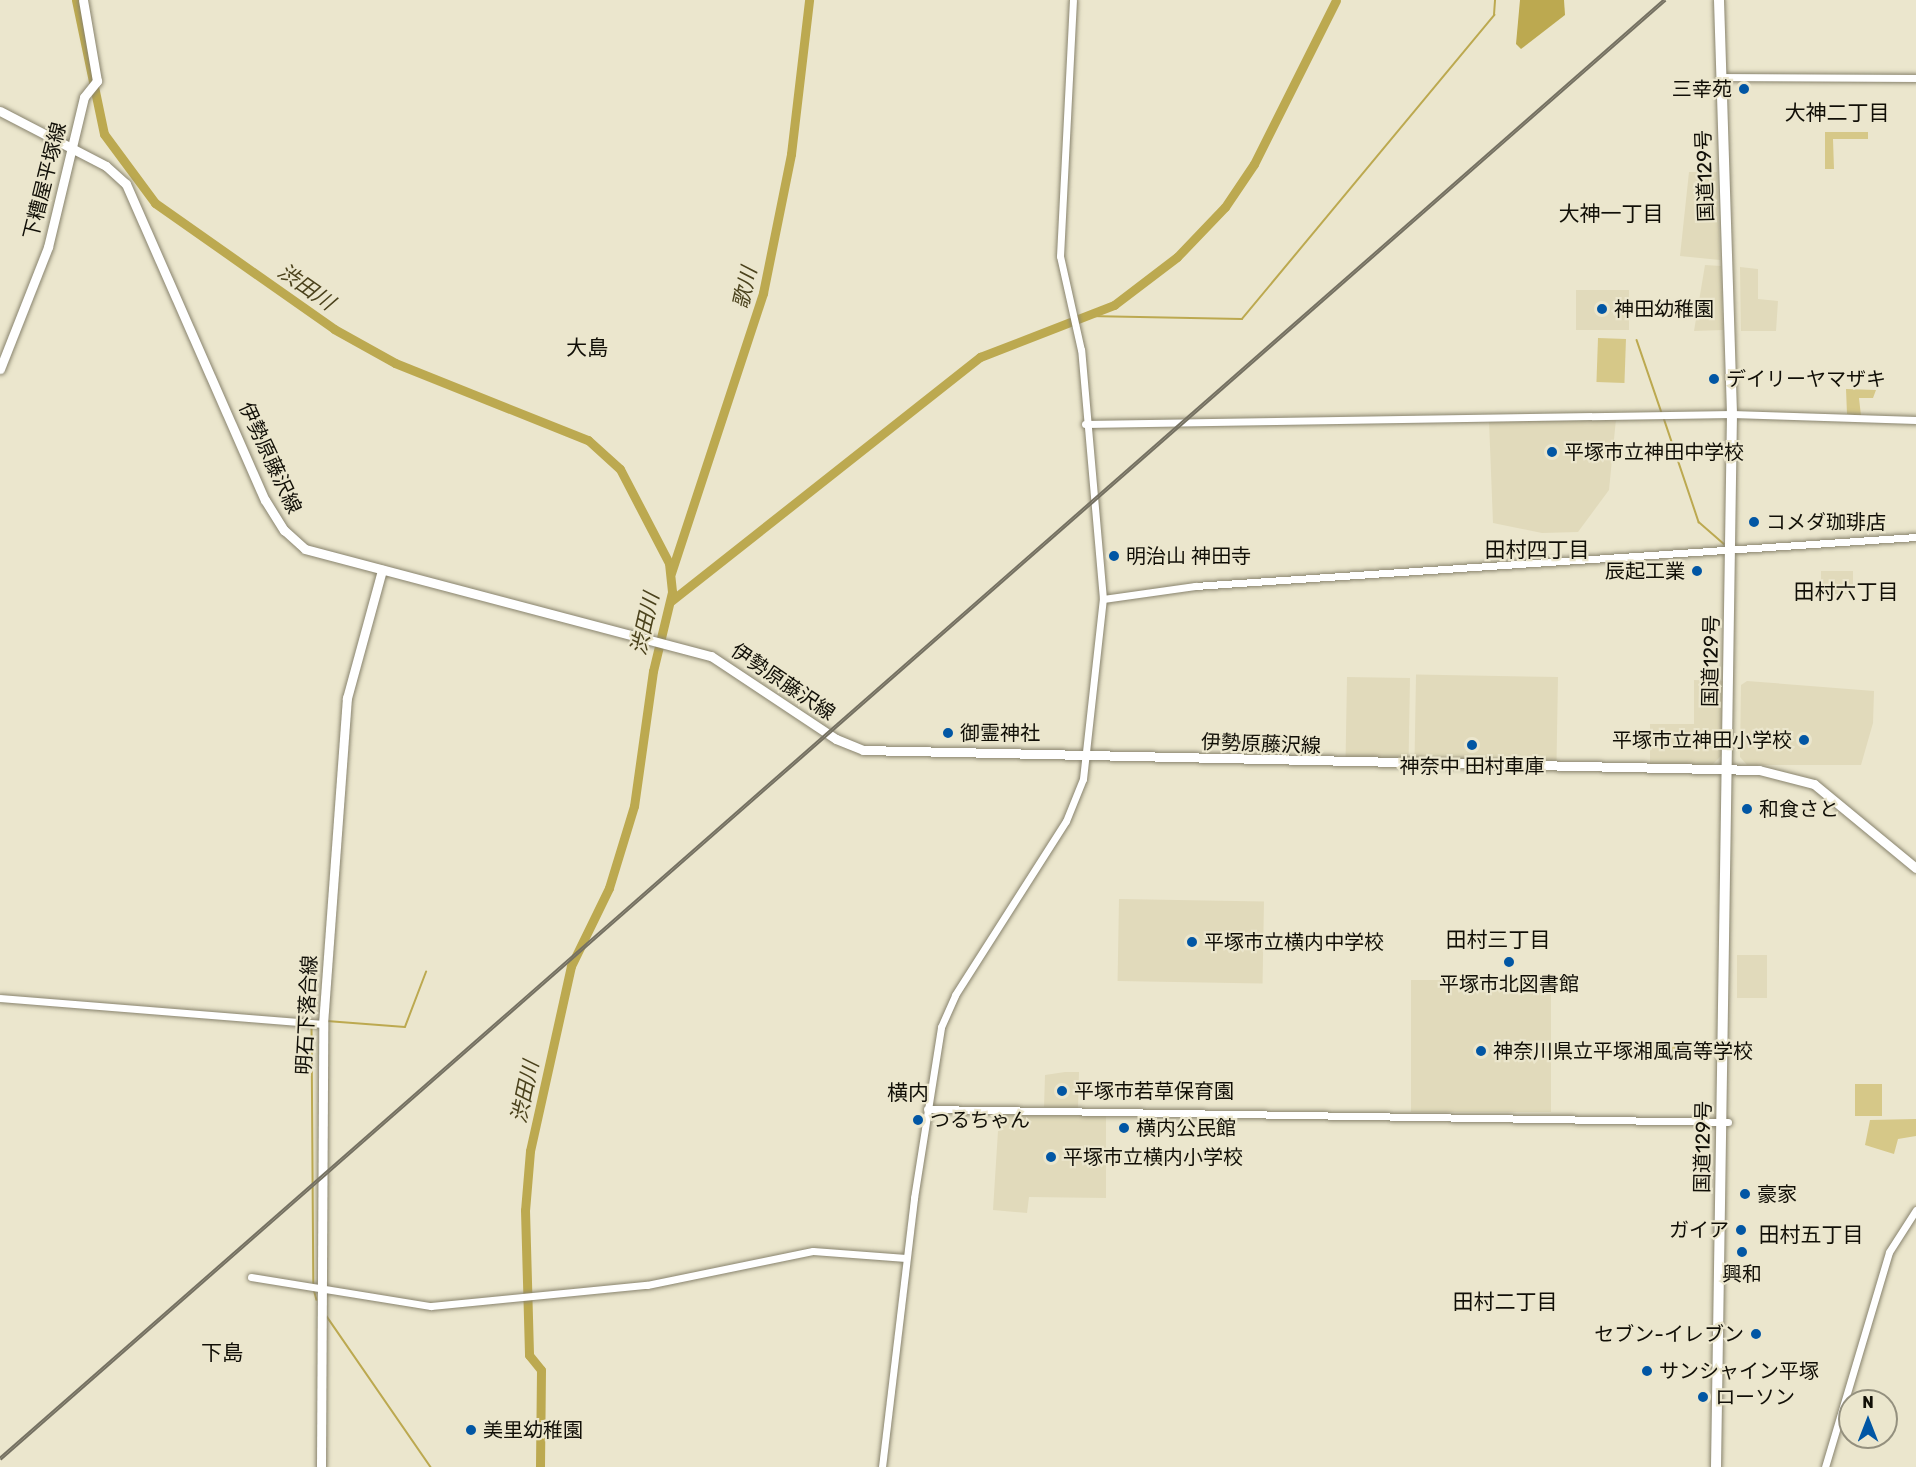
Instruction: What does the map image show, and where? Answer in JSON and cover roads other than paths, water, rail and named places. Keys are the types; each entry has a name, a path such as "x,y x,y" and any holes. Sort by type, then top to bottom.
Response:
{"highway":[{"name":"国道129号","path":"1716,1467 1725,1122 1736,414 1719,0"},
{"name":"国道129号","path":"1723,76 1726,0"},
{"name":"国道129号","path":"1723,1467 1725,1122"}],"main road":[{"name":"下糟屋平塚線","path":"0,369 48,247 93,86 83,0"},
{"name":"伊勢原藤沢線","path":"0,111 106,166 131,193 275,518 306,549 682,648 728,665 836,739 863,750 1086,759 1731,769 1775,772 1814,784 1916,868"},
{"name":"明石下落合線","path":"321,1467 317,1285 323,1024 347,698 382,570"}],"street":[{"path":"882,1467 906,1258 927,1109 948,1010 1066,821 1080,790 1086,759 1103,600 1075,327 1070,314 1060,256 1073,0"},
{"path":"1723,76 1916,78"},
{"path":"1085,424 1736,414 1916,420"},
{"path":"1103,600 1195,586 1916,537"},
{"path":"0,998 323,1024"},
{"path":"927,1109 1725,1122"},
{"path":"1825,1467 1889,1252 1912,1224 1916,1210"},
{"path":"251,1277 317,1285 431,1306 647,1285 813,1251 906,1258"}],"waterway":[{"name":"渋田川","path":"76,0 104,134 155,203 334,329 395,363 588,440 620,469 669,563 672,592 653,671 634,806 609,888 571,966 530,1151 525,1210 529,1355 541,1370 540,1467"},
{"name":"歌川","path":"671,573 763,293 791,154 809,0"},
{"path":"671,601 980,357 1114,305 1177,257 1225,207 1254,164 1336,0"},
{"path":"1088,316 1242,319 1494,15 1495,0"},
{"path":"1637,340 1662,413"},
{"path":"1664,418 1699,522 1724,544"},
{"path":"327,1021 405,1027 426,972"},
{"path":"312,1025 314,1284"},
{"path":"314,1289 317,1300"},
{"path":"326,1315 431,1467"}],"railway":[{"path":"0,1459 1665,0"}],"place":[{"name":"三幸苑","path":"1744,89"},
{"name":"神田幼稚園","path":"1602,309"},
{"name":"デイリーヤマザキ","path":"1714,379"},
{"name":"平塚市立神田中学校","path":"1552,452"},
{"name":"コメダ珈琲店","path":"1754,522"},
{"name":"明治山 神田寺","path":"1114,556"},
{"name":"辰起工業","path":"1697,571"},
{"name":"御霊神社","path":"948,733"},
{"name":"平塚市立神田小学校","path":"1804,740"},
{"name":"神奈中 田村車庫","path":"1472,745"},
{"name":"和食さと","path":"1747,809"},
{"name":"平塚市立横内中学校","path":"1192,942"},
{"name":"平塚市北図書館","path":"1509,962"},
{"name":"神奈川県立平塚湘風高等学校","path":"1481,1051"},
{"name":"平塚市若草保育園","path":"1062,1091"},
{"name":"つるちゃん","path":"918,1120"},
{"name":"横内公民館","path":"1124,1128"},
{"name":"平塚市立横内小学校","path":"1051,1157"},
{"name":"豪家","path":"1745,1194"},
{"name":"ガイア","path":"1741,1230"},
{"name":"興和","path":"1742,1252"},
{"name":"セブン-イレブン","path":"1756,1334"},
{"name":"サンシャイン平塚","path":"1647,1371"},
{"name":"ローソン","path":"1703,1397"},
{"name":"美里幼稚園","path":"471,1430"}],"district":[{"name":"大神二丁目","path":"1837,113"},
{"name":"大神一丁目","path":"1611,214"},
{"name":"大島","path":"587,348"},
{"name":"田村四丁目","path":"1537,550"},
{"name":"田村六丁目","path":"1846,592"},
{"name":"田村三丁目","path":"1498,940"},
{"name":"横内","path":"908,1093"},
{"name":"田村五丁目","path":"1811,1235"},
{"name":"田村二丁目","path":"1505,1302"},
{"name":"下島","path":"222,1353"}]}
